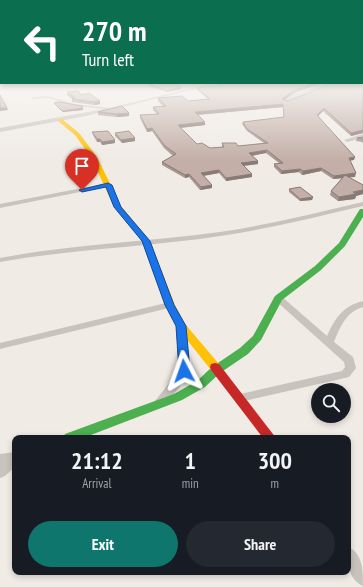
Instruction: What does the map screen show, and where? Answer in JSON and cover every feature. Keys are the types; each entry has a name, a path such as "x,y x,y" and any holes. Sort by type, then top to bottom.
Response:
{"main road":[{"path":"60,120 77,134 94,157 118,207 146,241 170,305 181,326 240,398 268,435"},
{"path":"77,435 178,397 201,384 216,370 244,351 257,338 278,298 318,268 342,244 363,211"}],"street":[{"path":"78,105 113,109"},
{"path":"0,130 60,120 127,105"},
{"path":"347,140 363,136"},
{"path":"0,206 108,185"},
{"path":"0,260 50,251 220,234 256,228 363,204"},
{"path":"240,398 346,374 351,368 349,360 278,298"},
{"path":"329,343 334,330 346,310 363,304"},
{"path":"0,346 170,305"},
{"path":"156,406 172,391 184,371 181,326"},
{"path":"0,459 12,458"},
{"path":"0,472 12,461"},
{"path":"351,559 363,578"}],"building":[{"path":"0,105 6,105 7,108 0,108"},
{"path":"56,105 79,105 83,108 62,111"},
{"path":"268,105 195,112 205,122 178,125 197,144 202,143 210,148 224,147 222,143 236,143 238,146 268,143 247,129 243,122 284,117 283,105 363,105 363,130 351,133 324,108 317,115 355,157 349,158 356,173 334,176 321,168 303,171 300,169 282,171 274,164 283,163 267,150 249,153 258,161 241,163 252,174 226,178 219,170 201,173 212,185 201,187 189,174 185,175 162,162 176,154 164,145 152,128 147,129 140,115 159,114 153,107"},
{"path":"122,106 129,113 117,114 98,112"},
{"path":"108,131 115,140 102,142 100,139 97,139 92,132"},
{"path":"129,131 135,138 121,140 115,133"},
{"path":"345,175 363,185 363,190 353,192 356,194 339,197 331,191"},
{"path":"300,187 313,197 300,199 289,189"}],"traffic: fast":[{"path":"77,435 178,397 201,384 216,370 244,351 257,338 278,298 318,268 342,244 363,211"}],"traffic: slow":[{"path":"60,120 77,134 94,157 118,207 146,241 170,305 181,326 215,367"}],"traffic: jam":[{"path":"215,367 268,435"}],"route":[{"path":"82,190 108,185 118,207 146,241 170,305 181,326 184,371"}]}
